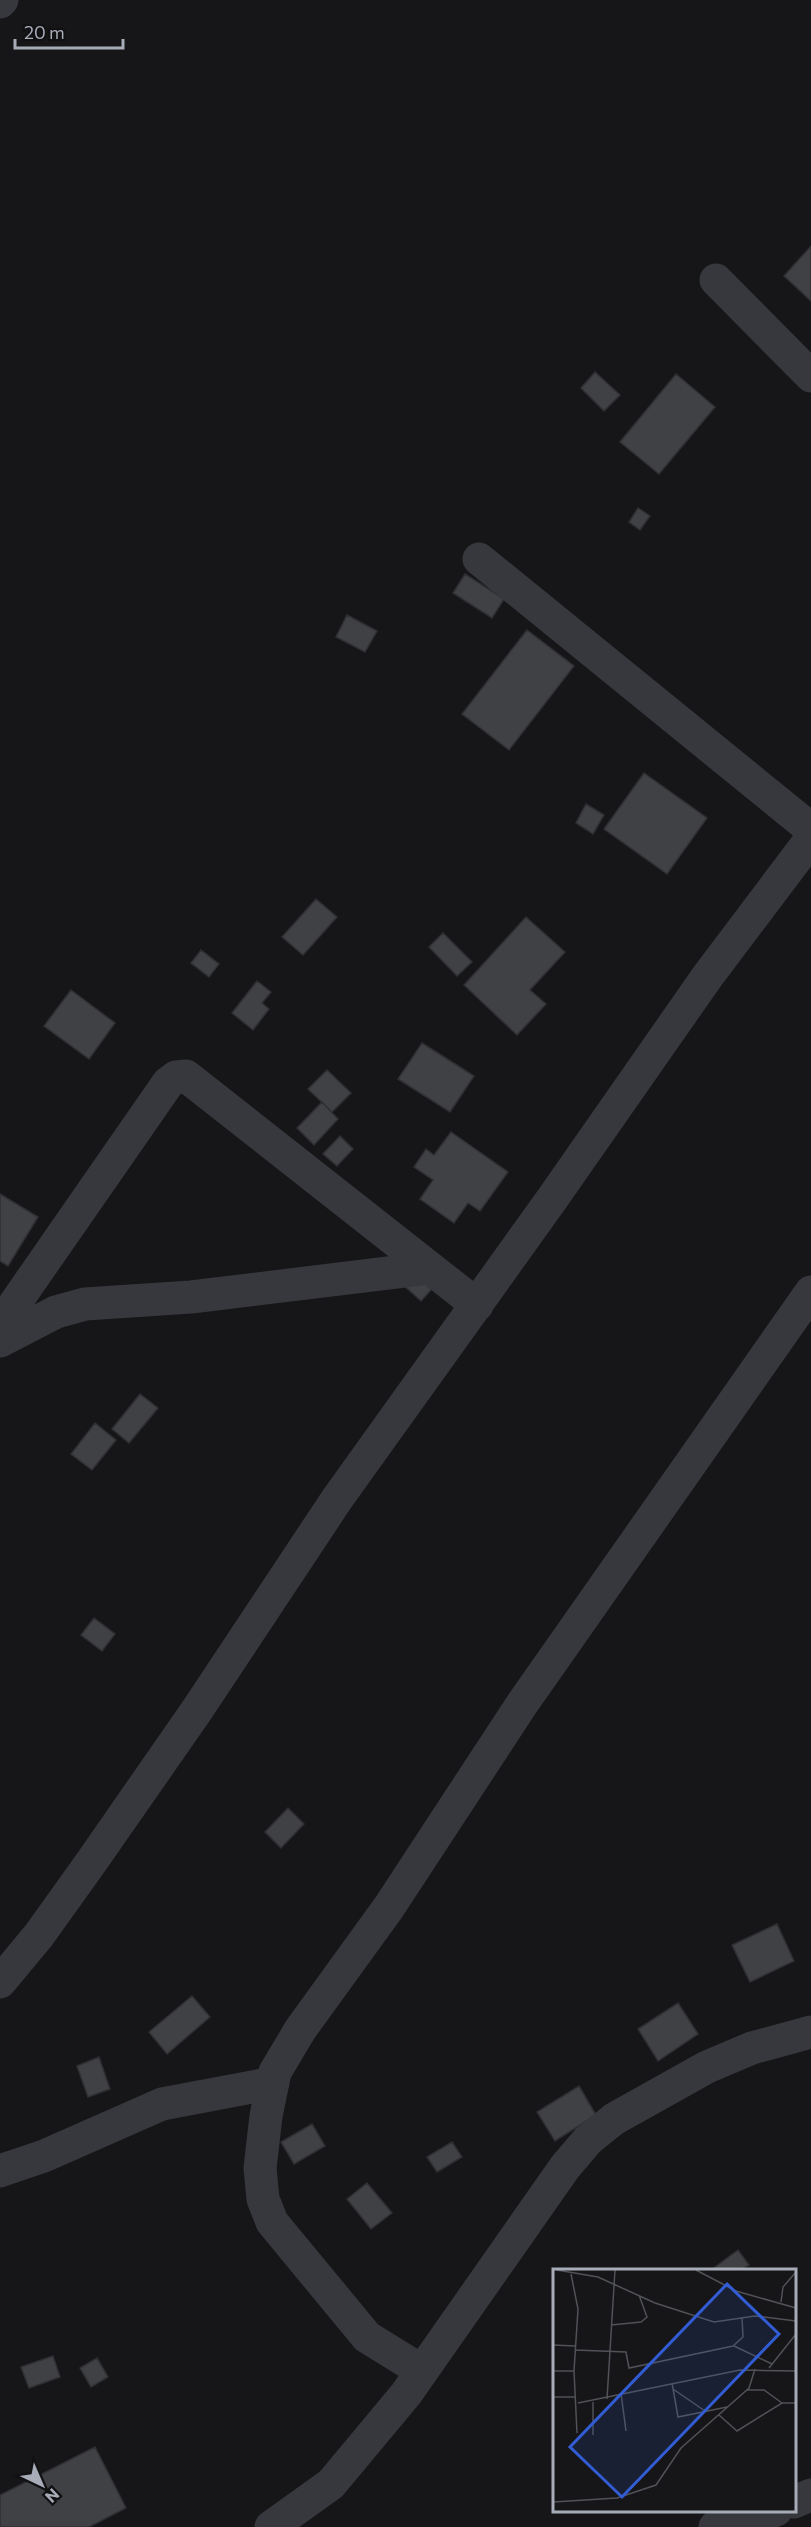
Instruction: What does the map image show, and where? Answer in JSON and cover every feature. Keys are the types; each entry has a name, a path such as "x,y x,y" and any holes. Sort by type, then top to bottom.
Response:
{"street":[{"path":"716,280 811,376"},
{"path":"479,559 811,829"},
{"path":"0,1982 39,1935 92,1861 337,1499 477,1305 707,977 811,839"},
{"path":"0,1325 168,1083 176,1077 192,1079 477,1305"},
{"path":"0,1341 56,1312 85,1304 191,1297 429,1268"},
{"path":"422,2371 367,2337 272,2222 263,2199 260,2168 266,2116 275,2072 300,2030 360,1950 522,1704 811,1292"},
{"path":"272,2527 331,2484 422,2371 565,2167 588,2140 614,2119 707,2067 752,2048 811,2032"},
{"path":"0,2171 44,2156 162,2104 273,2083"},
{"path":"796,2502 811,2495"},
{"path":"715,2527 752,2520 773,2512"}],"building":[{"path":"811,246 811,301 784,276"},
{"path":"595,372 620,395 604,411 581,388"},
{"path":"676,374 715,407 659,474 620,442"},
{"path":"638,508 650,516 640,530 629,522"},
{"path":"465,574 504,599 492,618 453,593"},
{"path":"347,615 377,631 365,652 336,637"},
{"path":"527,630 574,666 509,750 462,714"},
{"path":"644,773 707,818 667,874 604,829"},
{"path":"586,804 604,815 593,834 576,823"},
{"path":"316,899 337,917 303,955 282,937"},
{"path":"526,917 565,952 530,990 546,1004 517,1035 464,985"},
{"path":"443,933 472,962 457,976 429,947"},
{"path":"201,950 219,964 209,977 191,963"},
{"path":"257,981 271,992 262,1003 269,1009 253,1030 232,1013"},
{"path":"71,990 115,1023 89,1059 44,1026"},
{"path":"422,1043 474,1076 450,1112 398,1079"},
{"path":"327,1070 351,1093 332,1112 308,1089"},
{"path":"322,1102 338,1119 314,1145 297,1128"},
{"path":"451,1132 508,1172 480,1211 468,1203 454,1223 420,1199 433,1180 414,1167 426,1149 434,1155"},
{"path":"340,1136 353,1149 337,1166 323,1154"},
{"path":"0,1194 38,1217 8,1266 0,1261"},
{"path":"439,1281 421,1301 401,1283"},
{"path":"140,1394 158,1408 129,1443 112,1429"},
{"path":"95,1423 116,1440 92,1470 71,1454"},
{"path":"94,1618 115,1634 102,1651 81,1635"},
{"path":"288,1808 304,1824 281,1848 265,1832"},
{"path":"777,1924 794,1961 750,1982 732,1945"},
{"path":"192,1996 210,2017 167,2054 149,2032"},
{"path":"678,2003 698,2034 658,2061 638,2029"},
{"path":"99,2057 110,2089 88,2097 77,2066"},
{"path":"579,2086 596,2115 555,2141 537,2112"},
{"path":"312,2124 325,2146 294,2164 281,2142"},
{"path":"452,2142 462,2157 437,2172 427,2157"},
{"path":"367,2183 392,2213 371,2229 347,2199"},
{"path":"738,2250 749,2265 743,2269 712,2269"},
{"path":"53,2356 60,2377 29,2388 21,2367"},
{"path":"97,2358 108,2377 91,2387 80,2368"},
{"path":"95,2447 126,2508 89,2527 0,2527 0,2495"}]}
